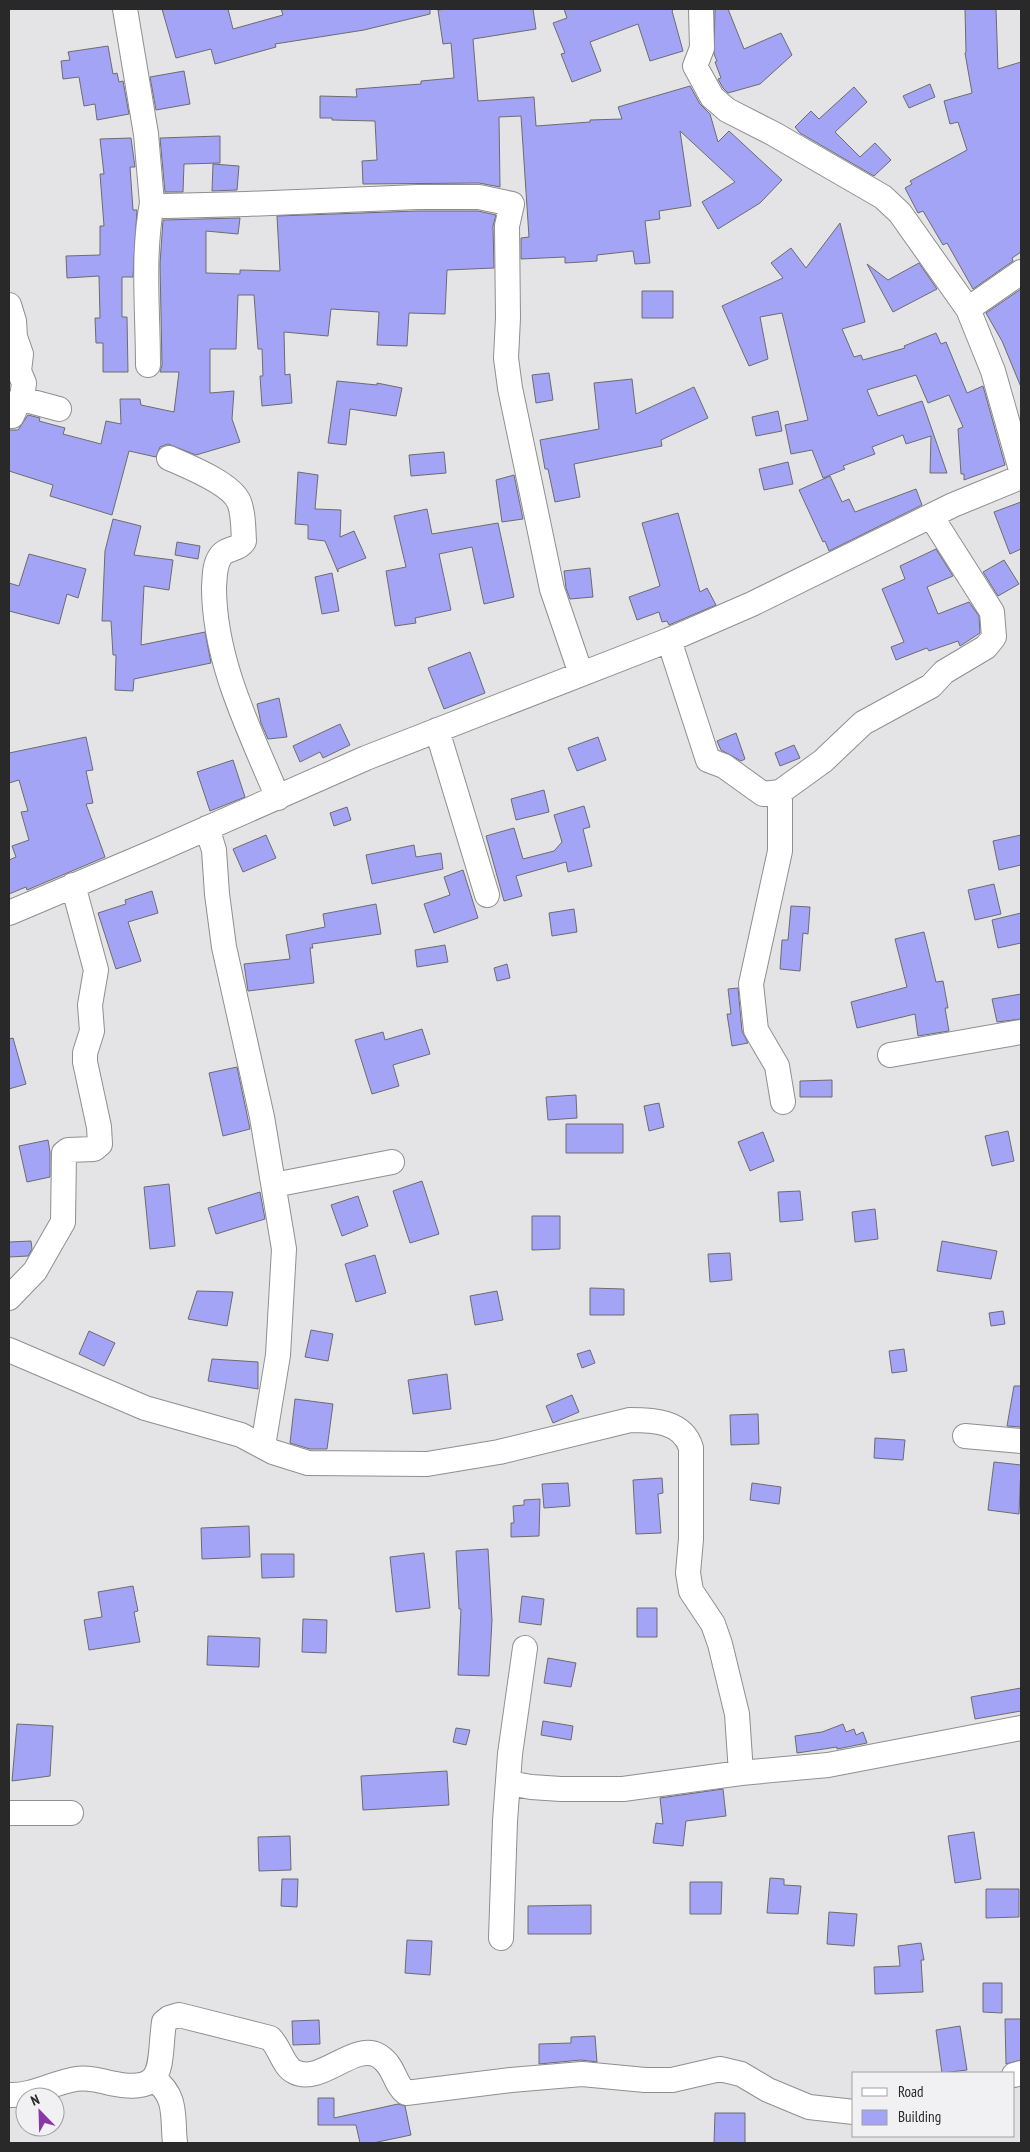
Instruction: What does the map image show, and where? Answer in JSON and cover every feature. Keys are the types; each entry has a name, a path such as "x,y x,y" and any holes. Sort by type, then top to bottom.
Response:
{"street":[{"path":"125,9 146,134 152,203 148,230 148,365"},
{"path":"701,9 702,48 695,66 712,97 727,110 774,134 883,197 913,228 968,309 993,372 1021,470"},
{"path":"152,203 166,206 479,197 512,204 506,226 508,318 506,358 510,388 552,589 582,674"},
{"path":"968,309 1021,272"},
{"path":"9,305 14,321 15,337 21,354 19,371 24,383 16,408 59,409"},
{"path":"169,458 220,484 236,496 239,502 242,512 244,541 219,558 215,573 214,602 222,647 239,702 278,798"},
{"path":"9,912 278,798 366,758 669,640 752,604 989,489 1021,477"},
{"path":"669,640 708,760 724,766 763,794 780,792 824,761 863,723 931,686 944,672 986,647 994,637 992,612 931,516"},
{"path":"437,730 487,895"},
{"path":"780,792 780,851 751,984 756,1030 777,1066 783,1102"},
{"path":"207,828 214,850 217,894 224,947 262,1117 284,1250 278,1355 263,1446"},
{"path":"9,1298 35,1271 63,1222 64,1153 68,1150 94,1149 100,1144 99,1127 85,1062 85,1053 92,1031 90,1005 96,970 73,885"},
{"path":"890,1055 1021,1032"},
{"path":"274,1186 392,1162"},
{"path":"9,1350 145,1408 240,1436 273,1452 308,1463 409,1466 499,1452 630,1420 648,1420 674,1427 683,1432 688,1438 691,1448 691,1539 688,1573 691,1591 713,1624 720,1644 737,1714 741,1774"},
{"path":"964,1436 1021,1441"},
{"path":"501,1938 505,1821 510,1754 525,1648"},
{"path":"509,1783 531,1787 614,1790 828,1765 1021,1728"},
{"path":"9,1813 71,1813"},
{"path":"9,2095 35,2092 77,2079 92,2079 126,2086 148,2084 154,2079 158,2068 164,2022 169,2018 179,2015 270,2038 288,2066 294,2072 300,2074 320,2072 360,2055 375,2054 386,2061 392,2068 403,2091 406,2093 511,2080 582,2074 666,2080 720,2069 741,2074 768,2090 809,2107 852,2112"},
{"path":"154,2079 167,2091 172,2104 175,2143"}],"building":[{"path":"162,9 228,9 233,29 283,15 281,9 430,9 430,14 364,30 275,44 276,47 215,64 211,49 176,58"},
{"path":"533,9 536,29 473,39 478,101 534,97 536,126 590,122 590,120 622,119 618,107 690,86 700,104 710,114 718,142 729,131 782,180 760,203 718,229 702,202 735,182 680,131 691,206 659,211 660,219 645,221 650,263 635,264 633,251 597,255 597,261 565,263 565,257 521,259 521,238 529,237 521,116 499,117 500,187 479,183 363,184 362,161 377,160 375,121 320,118 320,96 357,97 356,89 421,84 421,81 454,78 451,43 443,44 438,10"},
{"path":"564,9 674,9 672,11 683,51 650,61 638,24 590,42 601,71 572,82 561,54 565,53 553,23 567,18"},
{"path":"715,9 728,9 744,49 781,33 792,55 760,84 728,93 718,79 721,78 715,62 717,61 714,54"},
{"path":"965,9 996,9 998,69 1021,62 1021,252 1012,258 1013,261 973,289 947,243 943,245 923,211 918,213 905,188 912,184 910,181 967,150 958,122 950,124 944,101 972,93 965,53"},
{"path":"108,46 113,74 117,73 119,82 123,81 129,114 97,120 95,104 84,106 79,77 63,79 61,61 70,60 68,52"},
{"path":"184,71 190,104 156,110 150,77"},
{"path":"930,84 935,97 909,108 903,96"},
{"path":"854,87 867,102 835,132 860,157 875,143 891,160 874,176 800,133 795,127 811,111 819,119"},
{"path":"220,136 220,163 184,164 183,192 165,192 160,138"},
{"path":"131,138 135,167 130,167 133,210 137,210 133,277 122,277 122,317 127,317 128,372 103,372 103,343 96,343 95,318 100,318 99,276 67,278 66,256 100,255 100,226 104,226 100,174 104,174 100,139"},
{"path":"213,164 239,166 237,190 212,191"},
{"path":"478,211 496,215 493,226 494,268 447,270 445,314 409,313 407,346 377,345 379,312 331,309 328,336 284,332 285,375 290,374 292,403 262,406 260,376 263,376 262,349 258,349 254,295 238,295 236,349 210,349 210,393 234,391 232,419 240,442 196,455 168,444 160,447 156,457 129,451 112,515 50,496 53,485 9,471 9,430 18,430 28,415 40,418 39,421 65,428 63,434 101,444 106,421 121,424 120,399 140,399 141,405 174,412 179,372 160,372 162,365 160,264 163,220 240,218 238,234 206,231 206,273 240,274 240,270 280,271 277,216"},
{"path":"840,223 865,322 842,329 854,357 861,355 863,360 905,348 904,346 936,333 941,344 946,342 967,393 983,386 1005,465 964,480 964,474 961,474 958,429 963,427 949,395 928,403 916,375 867,390 878,416 922,401 947,473 930,473 931,436 906,444 903,435 872,447 875,454 843,466 845,469 823,478 812,450 791,454 785,425 808,420 782,313 760,317 768,359 749,366 722,306 783,278 771,263 791,248 806,268"},
{"path":"919,263 937,289 893,312 867,264 888,280"},
{"path":"1021,289 1021,387 1002,341 986,313"},
{"path":"642,291 673,291 673,318 642,318"},
{"path":"549,373 553,400 536,403 532,375"},
{"path":"632,379 636,414 694,387 708,418 661,440 662,446 574,464 580,497 555,502 548,469 545,469 540,440 599,429 594,383"},
{"path":"337,381 377,385 377,383 402,388 396,416 350,409 346,445 328,443"},
{"path":"778,411 782,431 756,436 752,417"},
{"path":"444,452 446,473 411,476 409,455"},
{"path":"788,462 793,484 764,490 759,469"},
{"path":"298,472 318,475 315,509 341,510 340,537 354,531 366,558 338,569 338,572 325,541 308,539 308,525 295,524"},
{"path":"514,475 523,519 502,522 496,480"},
{"path":"830,476 842,502 849,499 855,512 916,489 922,505 829,551 799,490"},
{"path":"1021,502 1021,549 1010,554 994,512"},
{"path":"427,509 432,534 498,523 514,597 484,604 472,547 439,554 451,610 415,618 416,623 395,626 386,571 406,567 394,516"},
{"path":"678,513 700,592 707,588 716,605 669,625 667,621 662,622 659,612 637,620 629,597 660,586 642,523"},
{"path":"113,519 141,526 134,555 173,560 169,590 144,586 141,645 205,632 211,663 134,679 133,691 115,690 116,655 113,655 111,621 102,621 105,551"},
{"path":"177,542 200,546 198,559 175,555"},
{"path":"936,549 953,576 927,587 938,614 969,602 979,616 980,633 960,646 958,641 929,651 927,648 896,660 891,647 904,642 882,589 905,579 900,566"},
{"path":"29,554 86,569 78,598 67,594 59,624 9,611 9,583 19,586"},
{"path":"1004,560 1019,584 998,596 983,572"},
{"path":"590,568 593,597 570,599 566,588 564,571"},
{"path":"332,573 339,611 322,614 315,577"},
{"path":"470,652 485,693 444,709 428,668"},
{"path":"279,698 287,737 268,739 261,723 257,704"},
{"path":"340,724 350,745 323,758 320,752 300,762 293,746"},
{"path":"736,733 745,759 741,761 721,750 717,741"},
{"path":"86,737 93,770 86,771 93,803 86,804 105,857 27,890 26,887 9,894 9,860 16,857 12,846 29,840 21,812 28,811 19,780 9,783 9,753"},
{"path":"598,737 606,760 577,771 568,748"},
{"path":"794,745 800,758 780,766 775,753"},
{"path":"233,760 245,797 210,811 197,772"},
{"path":"544,790 549,812 516,820 511,799"},
{"path":"584,806 590,827 583,829 592,866 568,872 566,862 516,876 522,896 504,901 486,836 514,828 523,859 554,851 562,842 554,815"},
{"path":"347,807 351,820 334,826 330,813"},
{"path":"266,835 276,858 243,872 233,849"},
{"path":"1021,835 1021,865 999,870 993,841"},
{"path":"414,845 416,857 441,853 443,869 372,884 366,855"},
{"path":"463,870 478,918 434,933 424,904 450,895 444,877"},
{"path":"994,884 1001,914 975,920 968,890"},
{"path":"152,891 158,913 128,922 141,961 116,969 98,913 126,904 125,900"},
{"path":"376,904 381,934 312,944 313,948 310,948 314,983 248,991 244,964 290,959 286,935 325,927 323,914"},
{"path":"791,906 810,907 808,934 803,933 800,971 780,969 782,940 788,940"},
{"path":"574,909 577,932 552,936 549,913"},
{"path":"1021,913 1021,943 998,948 992,920"},
{"path":"924,932 936,982 943,981 948,1008 945,1008 949,1031 918,1036 915,1014 857,1028 851,1002 907,987 895,939"},
{"path":"445,945 448,962 417,967 415,950"},
{"path":"507,964 510,978 497,981 494,968"},
{"path":"738,988 742,1031 748,1043 732,1046 727,1014 731,1014 728,989"},
{"path":"1021,994 1021,1019 997,1022 992,999"},
{"path":"422,1029 430,1054 393,1065 399,1086 372,1094 355,1040 383,1032 385,1040"},
{"path":"13,1038 26,1084 9,1089 9,1039"},
{"path":"237,1067 250,1129 223,1136 209,1073"},
{"path":"832,1080 832,1097 800,1097 800,1081"},
{"path":"576,1095 577,1118 548,1120 546,1097"},
{"path":"659,1103 664,1127 649,1131 644,1106"},
{"path":"566,1124 623,1124 623,1153 566,1153"},
{"path":"1008,1131 1014,1161 992,1166 985,1136"},
{"path":"763,1132 774,1161 750,1171 738,1142"},
{"path":"48,1140 50,1177 27,1182 19,1146"},
{"path":"422,1181 439,1234 410,1243 393,1191"},
{"path":"169,1184 175,1246 150,1249 144,1187"},
{"path":"800,1191 803,1220 780,1222 778,1192"},
{"path":"260,1192 265,1219 216,1234 208,1208"},
{"path":"358,1196 368,1226 342,1236 331,1205"},
{"path":"875,1209 878,1239 855,1242 852,1212"},
{"path":"532,1216 560,1216 560,1249 532,1250"},
{"path":"31,1241 32,1249 28,1256 9,1257 9,1242"},
{"path":"942,1241 997,1251 991,1279 937,1271"},
{"path":"730,1253 732,1280 710,1282 708,1254"},
{"path":"375,1255 386,1293 356,1302 345,1264"},
{"path":"590,1288 624,1289 624,1315 590,1315"},
{"path":"197,1291 233,1292 227,1326 188,1319"},
{"path":"497,1291 503,1320 475,1325 470,1296"},
{"path":"1003,1311 1005,1324 991,1326 989,1313"},
{"path":"311,1330 333,1334 328,1361 305,1357"},
{"path":"89,1331 115,1343 104,1366 79,1354"},
{"path":"904,1349 907,1371 892,1373 889,1351"},
{"path":"590,1350 595,1363 582,1368 577,1354"},
{"path":"212,1359 258,1362 258,1389 208,1381"},
{"path":"447,1374 451,1409 413,1414 408,1380"},
{"path":"1014,1386 1021,1386 1021,1427 1007,1426"},
{"path":"572,1395 579,1412 553,1423 546,1406"},
{"path":"295,1399 333,1404 327,1449 310,1449 290,1443"},
{"path":"758,1414 759,1444 731,1445 730,1415"},
{"path":"875,1438 905,1440 903,1460 874,1458"},
{"path":"994,1462 1021,1465 1019,1514 988,1510"},
{"path":"662,1478 663,1493 658,1494 661,1533 636,1534 633,1480"},
{"path":"568,1483 570,1506 544,1508 542,1484"},
{"path":"752,1483 781,1487 779,1504 750,1500"},
{"path":"540,1499 539,1536 511,1537 511,1523 514,1523 513,1506 524,1505 524,1500"},
{"path":"249,1526 250,1557 202,1559 201,1528"},
{"path":"488,1549 492,1620 489,1676 458,1675 461,1609 459,1609 456,1551"},
{"path":"424,1553 430,1608 396,1612 390,1557"},
{"path":"261,1554 294,1554 294,1577 262,1578"},
{"path":"133,1586 138,1611 134,1612 140,1642 89,1650 84,1620 102,1617 98,1592"},
{"path":"522,1596 544,1599 541,1625 519,1622"},
{"path":"637,1608 657,1608 657,1637 637,1637"},
{"path":"303,1619 327,1620 326,1653 302,1652"},
{"path":"208,1636 260,1638 259,1667 207,1665"},
{"path":"548,1658 576,1663 571,1687 544,1683"},
{"path":"1021,1688 1021,1711 975,1719 971,1697"},
{"path":"543,1721 573,1726 571,1740 541,1735"},
{"path":"17,1724 53,1726 50,1776 12,1781"},
{"path":"843,1724 846,1732 854,1729 856,1735 863,1732 867,1743 837,1749 837,1747 797,1753 795,1736 822,1732"},
{"path":"456,1728 470,1730 466,1745 453,1742"},
{"path":"447,1771 449,1805 363,1810 361,1776"},
{"path":"723,1789 726,1816 686,1821 683,1846 653,1843 656,1823 663,1824 660,1798"},
{"path":"974,1832 981,1879 955,1883 948,1836"},
{"path":"290,1836 291,1870 259,1871 258,1837"},
{"path":"770,1878 784,1879 784,1885 801,1886 798,1914 767,1913"},
{"path":"282,1879 298,1879 297,1907 281,1906"},
{"path":"690,1882 722,1882 721,1914 690,1914"},
{"path":"986,1889 1019,1889 1019,1917 986,1918"},
{"path":"591,1905 591,1934 528,1934 528,1906"},
{"path":"829,1912 857,1914 854,1946 827,1944"},
{"path":"407,1940 432,1941 430,1975 405,1973"},
{"path":"921,1943 924,1960 921,1960 923,1992 875,1994 874,1967 900,1966 898,1946"},
{"path":"983,1983 1002,1983 1002,2013 983,2012"},
{"path":"1005,2019 1021,2019 1021,2060 1006,2064"},
{"path":"319,2020 320,2044 293,2045 292,2021"},
{"path":"960,2026 967,2070 942,2072 936,2030"},
{"path":"595,2036 597,2062 581,2060 539,2064 539,2044 571,2043 571,2037"},
{"path":"318,2098 334,2098 334,2118 398,2104 405,2106 411,2135 373,2143 360,2143 356,2125 318,2125"},
{"path":"715,2113 745,2113 745,2143 714,2143"}]}
